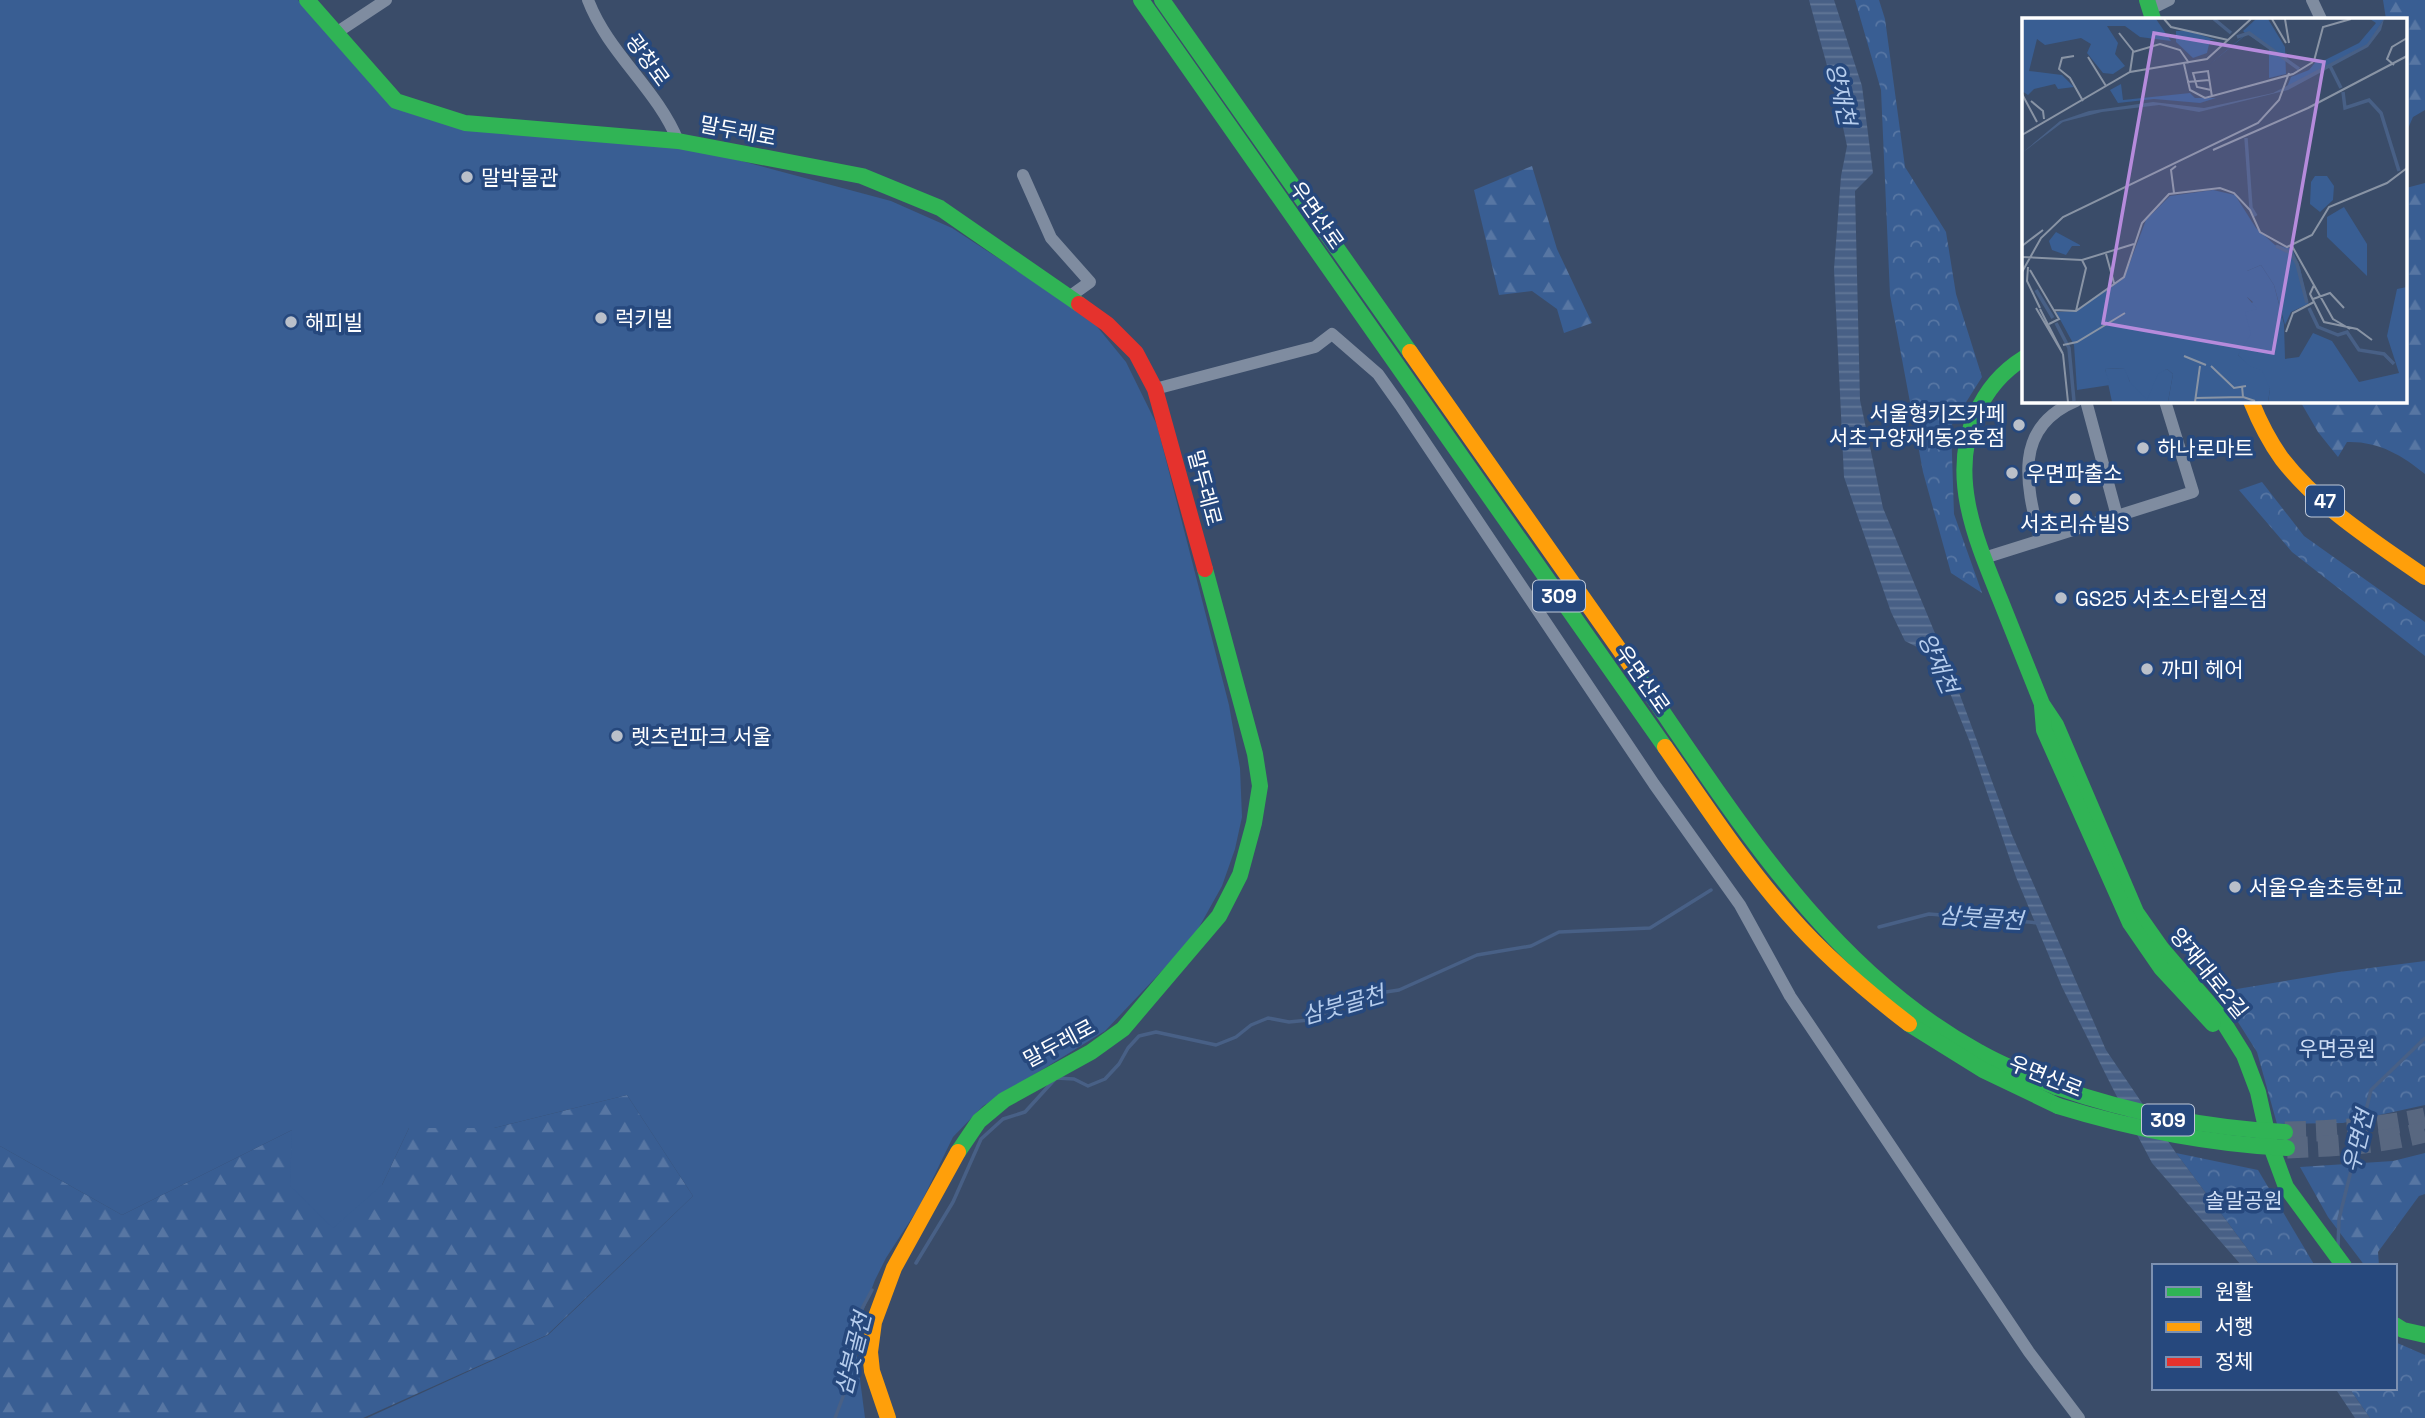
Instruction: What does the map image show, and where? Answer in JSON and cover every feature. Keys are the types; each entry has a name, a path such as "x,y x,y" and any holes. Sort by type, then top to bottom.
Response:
{"main road":[{"name":"말두레로","path":"307,0 396,102 428,113 465,123 678,141 862,176 940,208 1107,324 1136,353 1155,388 1255,754 1260,786 1254,822 1240,875 1219,916 1123,1029 1109,1041 1019,1088 986,1113 962,1144 888,1279 874,1321 871,1342 872,1380 888,1418"},
{"name":"우면산로","path":"1141,0 1740,854 1790,916 1842,969 1888,1009 1931,1041 2017,1089 2058,1106 2119,1125 2172,1137 2244,1146 2286,1140 2247,1130 2167,1120 2097,1102 2056,1087 1979,1052 1941,1029 1899,999 1864,967 1806,908 1754,841 1162,0"},
{"name":"양재대로2길","path":"2022,359 2007,370 1986,395 1969,429 1965,447 1966,504 1984,558 2042,704 2056,725 2137,912 2162,949 2219,1015 2244,1055 2258,1091 2269,1141 2281,1175 2330,1264"},
{"name":"47","path":"2251,402 2270,440 2287,465 2351,526 2425,577"},
{"name":"양재대로2길","path":"2319,1241 2342,1264"},
{"path":"2397,1315 2421,1333"},
{"path":"2397,1326 2421,1333"}],"street":[{"path":"336,33 386,0"},
{"name":"광창로","path":"588,0 594,16 631,72 669,119 678,141"},
{"path":"2151,9 2169,0"},
{"path":"2312,0 2320,18"},
{"path":"1023,175 1051,238 1090,282 1069,296"},
{"path":"1155,388 1315,347 1332,334 1378,374 1554,631 1654,784 1740,905 1796,1005 2029,1352 2078,1418"},
{"path":"2040,540 2028,489 2027,464 2036,437 2045,423 2065,405 2073,402"},
{"path":"2086,402 2117,516"},
{"path":"1984,558 2193,492 2165,402"}],"green space":[{"name":"렛츠런파크 서울","path":"0,0 298,0 389,103 424,116 655,143 723,156 891,201 952,228 1090,318 1126,362 1157,425 1229,705 1240,768 1242,817 1235,849 1222,886 1193,938 1105,1031 983,1106 953,1137 919,1207 886,1258 861,1317 857,1356 865,1418 367,1418 548,1335 693,1196 627,1095 494,1128 409,1128 382,1185 333,1228 290,1186 292,1130 122,1215 0,1146"},
{"path":"1855,0 1879,0 1885,19 1905,167 1946,232 1956,294 1982,377 1951,426 1954,514 1982,593 1951,573 1923,472 1890,295 1881,90"},
{"path":"2383,0 2425,0 2425,110 2413,117 2408,128 2408,18 2386,18"},
{"path":"1532,166 1557,249 1592,323 1564,333 1557,309 1532,291 1499,295 1474,190"},
{"path":"2425,183 2425,474 2398,455 2369,444 2347,442 2338,457 2318,432 2301,402 2408,402 2408,187"},
{"path":"2262,482 2304,536 2425,622 2425,656 2292,552 2239,490"},
{"name":"우면공원","path":"2425,961 2425,1105 2343,1123 2277,1124 2257,1052 2219,992"},
{"path":"627,1095 693,1196 547,1335 363,1418 0,1418 0,1146 122,1215 292,1130 382,1185 409,1128 494,1128"},
{"name":"솔말공원","path":"2176,1153 2258,1170 2314,1264 2259,1264"},
{"path":"2425,1153 2425,1194 2419,1196 2378,1252 2379,1264 2363,1264 2328,1217 2300,1167 2393,1161"},
{"path":"2397,1343 2425,1355 2425,1418 2370,1418 2350,1390 2397,1390"}],"water":[{"name":"양재천","path":"1809,0 1834,0 1862,86 1873,173 1855,191 1860,400 1883,508 1954,679 2012,835 2106,1050 2176,1153 2259,1264 2240,1264 2152,1163 2062,987 2016,877 1950,693 1927,652 1905,641 1891,612 1844,477 1834,269 1841,176 1847,146"},
{"path":"2336,1390 2350,1390 2370,1418 2355,1418"}],"waterway":[{"name":"삼붓골천","path":"916,1263 953,1202 981,1139 1003,1119 1025,1112 1056,1078 1074,1079 1088,1086 1105,1079 1139,1036 1156,1032 1216,1045 1236,1037 1251,1025 1268,1018 1289,1022 1309,1020 1366,995 1399,990 1477,955 1531,946 1559,932 1650,928 1711,890"},
{"name":"삼붓골천","path":"1879,927 1929,914 2039,923"},
{"name":"우면천","path":"2338,1247 2339,1219 2371,1090 2425,1038"},
{"name":"삼붓골천","path":"835,1418 847,1386 858,1316 872,1290"}],"tunnel":[{"path":"2285,1132 2355,1128 2425,1118"},
{"path":"2287,1148 2373,1142 2425,1132"}],"traffic: fast":[{"path":"307,0 396,101 465,123 678,141 862,176 940,208 1079,304"},
{"path":"1141,0 1665,747"},
{"path":"1162,0 1410,352"},
{"path":"2147,0 2153,18"},
{"path":"2022,359 2002,375 1990,390 1976,414 1968,437 1965,484 1968,508 1982,554 2042,704 2056,725 2136,912 2162,949 2219,1015 2244,1055 2258,1092 2269,1141 2286,1187 2343,1264"},
{"path":"958,1152 979,1121 1004,1100 1091,1052 1123,1029 1219,916 1240,875 1254,823 1260,786 1255,754 1205,569"},
{"path":"1631,666 1743,828 1826,930 1873,976 1923,1017 1979,1052 2056,1087"},
{"path":"2042,706 2044,730 2130,923 2161,968 2213,1024"},
{"path":"1909,1024 1983,1070 2058,1106"},
{"path":"2056,1087 2169,1118 2226,1127 2285,1132"},
{"path":"2058,1106 2171,1134 2228,1143 2287,1148"},
{"path":"2397,1326 2425,1335"}],"traffic: slow":[{"path":"1410,352 1631,666"},
{"path":"2251,402 2282,459 2313,493 2349,523 2425,577"},
{"path":"1665,747 1740,854 1790,916 1846,973 1909,1024"},
{"path":"888,1418 872,1371 870,1352 874,1322 894,1268 958,1152"}],"traffic: jam":[{"path":"1079,304 1107,324 1136,353 1155,389 1205,569"}],"place":[{"name":"말박물관","path":"467,177"},
{"name":"럭키빌","path":"601,318"},
{"name":"해피빌","path":"291,322"},
{"name":"서울형키즈카페 서초구양재1동2호점","path":"2019,425"},
{"name":"하나로마트","path":"2143,448"},
{"name":"우면파출소","path":"2012,473"},
{"name":"서초리슈빌S","path":"2075,499"},
{"name":"GS25 서초스타힐스점","path":"2061,598"},
{"name":"까미 헤어","path":"2147,669"},
{"name":"렛츠런파크 서울","path":"617,736"},
{"name":"서울우솔초등학교","path":"2235,887"}]}
